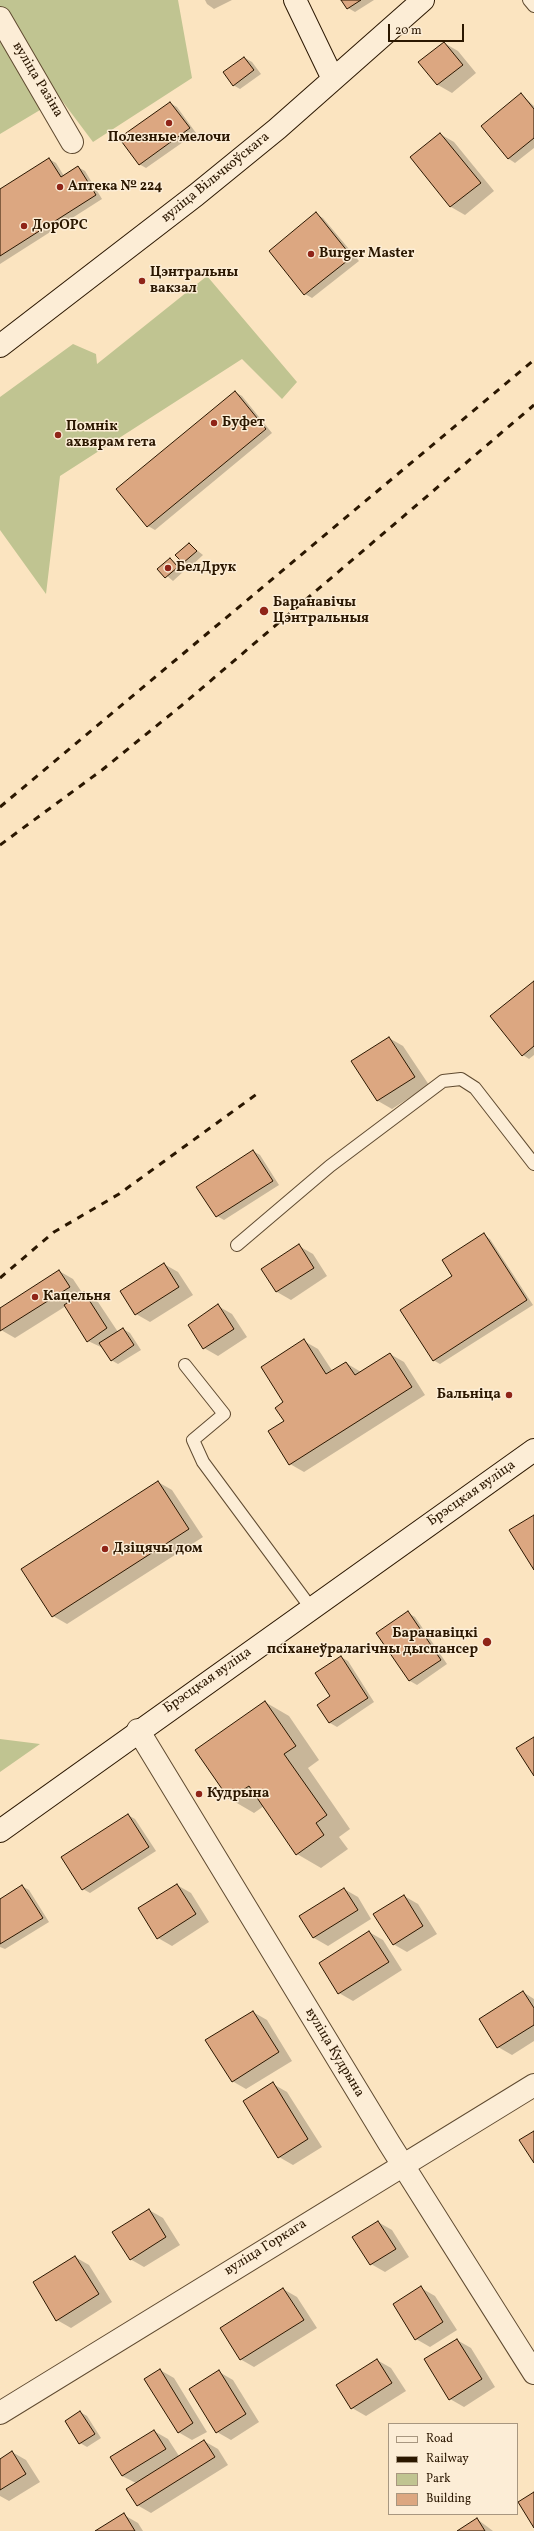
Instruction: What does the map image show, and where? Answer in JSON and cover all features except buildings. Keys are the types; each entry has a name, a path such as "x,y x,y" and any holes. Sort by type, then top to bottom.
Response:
{"street":[{"path":"295,0 333,80"},
{"name":"вуліца Вільчкоўскага","path":"0,346 196,195 277,129 423,0"},
{"name":"вуліца Разіна","path":"0,18 72,142"},
{"name":"Брэсцкая вуліца","path":"0,1831 138,1730 534,1450"},
{"name":"вуліца Кудрына","path":"138,1730 402,2164 534,2373"},
{"name":"вуліца Горкага","path":"0,2413 402,2164 534,2085"}],"lane":[{"path":"529,0 534,6"},
{"path":"238,1245 330,1166 443,1081 461,1079 475,1088 534,1164"},
{"path":"185,1365 224,1414 193,1440 203,1462 311,1608"}],"green space":[{"path":"0,0 178,0 192,78 93,142 60,98 0,134"},
{"path":"207,276 297,382 282,399 242,359 60,476 46,594 0,530 0,397 73,344 96,354 97,364"},
{"path":"0,1739 40,1744 0,1772"}],"railway":[{"path":"0,807 534,360"},
{"path":"0,845 102,770 181,706 534,405"},
{"path":"0,1278 54,1232 119,1194 261,1091"}],"place":[{"name":"Полезные мелочи","path":"169,123"},
{"name":"Аптека № 224","path":"60,187"},
{"name":"ДорОРС","path":"24,226"},
{"name":"Burger Master","path":"311,254"},
{"name":"Цэнтральны вакзал","path":"142,281"},
{"name":"Буфет","path":"214,423"},
{"name":"Помнік ахвярам гета","path":"58,435"},
{"name":"БелДрук","path":"168,568"},
{"name":"Баранавічы Цэнтральныя","path":"264,611"},
{"name":"Кацельня","path":"35,1297"},
{"name":"Бальніца","path":"509,1395"},
{"name":"Дзіцячы дом","path":"105,1549"},
{"name":"Баранавіцкі псіханеўралагічны дыспансер","path":"487,1642"},
{"name":"Кудрына","path":"199,1794"}]}
